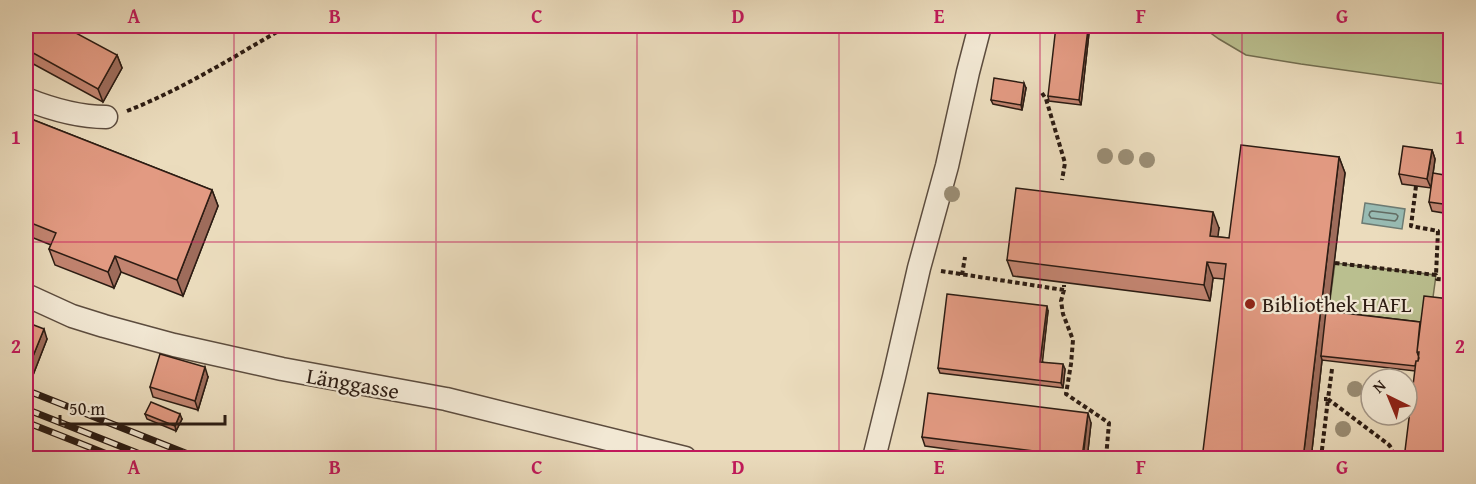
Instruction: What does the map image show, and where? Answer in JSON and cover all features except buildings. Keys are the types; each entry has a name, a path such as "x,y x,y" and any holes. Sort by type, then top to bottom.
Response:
{"street":[{"path":"874,459 980,26"},
{"path":"26,99 80,115 106,117"},
{"name":"Länggasse","path":"26,295 72,316 196,350 282,369 446,399 685,459"}],"path":[{"path":"106,117 118,115 178,88 287,26"},
{"path":"1042,93 1046,99 1065,163 1062,180"},
{"path":"1416,186 1411,226 1438,231 1436,275 1437,279 1450,280"},
{"path":"962,274 965,257"},
{"path":"1335,263 1436,275"},
{"path":"919,268 1064,288 1061,301 1063,314 1073,340 1066,394 1109,423 1106,459"},
{"path":"1321,459 1326,399 1332,369"},
{"path":"1326,399 1388,444 1392,448 1389,459"}],"green space":[{"path":"1201,26 1450,26 1450,85 1246,55"},
{"path":"1335,263 1436,275 1429,327 1328,316"}],"water":[{"path":"1365,203 1405,209 1402,229 1362,223"}],"railway":[{"path":"26,390 198,458"},
{"path":"26,409 150,458"},
{"path":"26,422 117,458"},
{"path":"26,452 41,458"}],"place":[{"name":"Bibliothek HAFL","path":"1250,304"}]}
